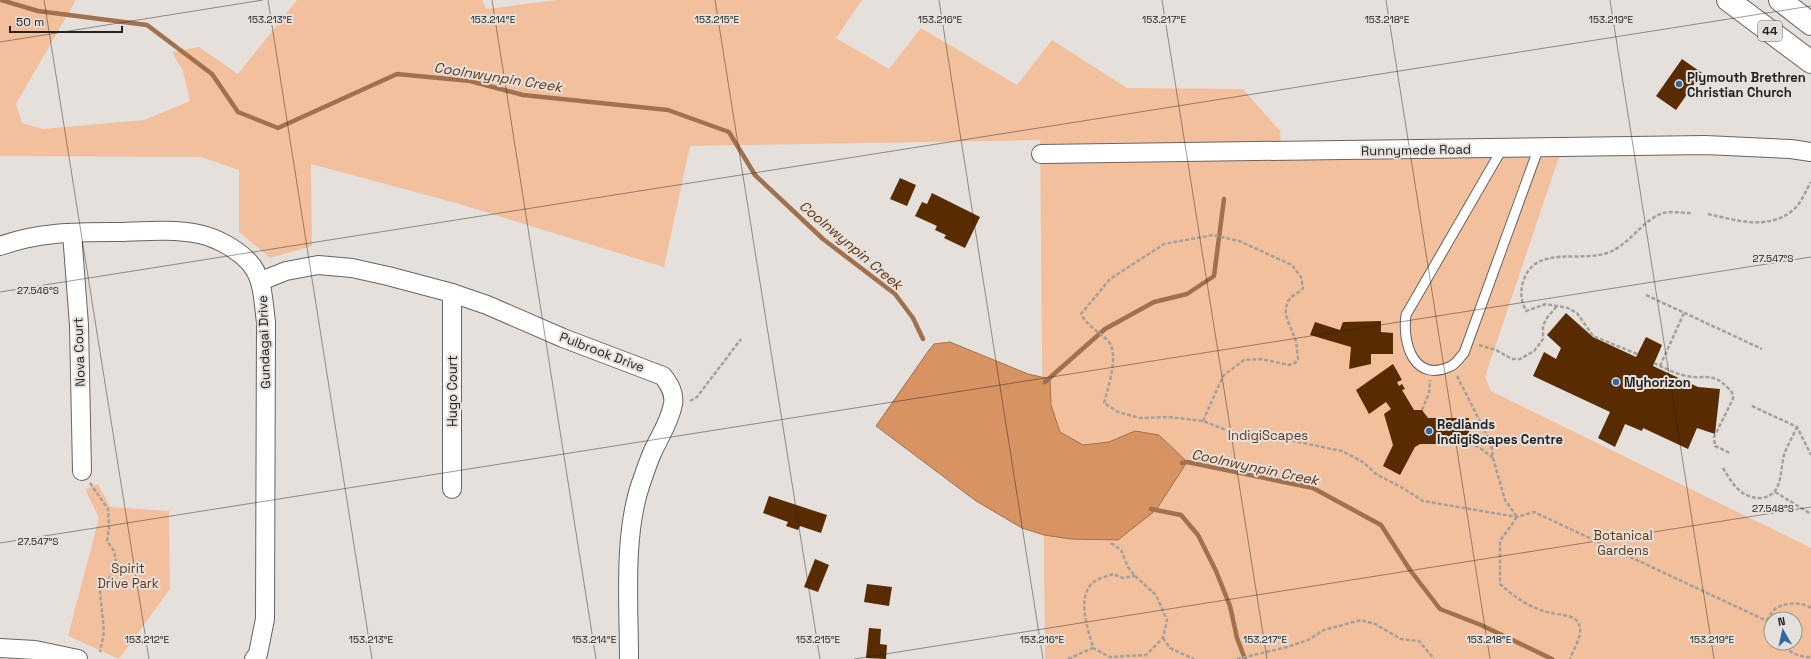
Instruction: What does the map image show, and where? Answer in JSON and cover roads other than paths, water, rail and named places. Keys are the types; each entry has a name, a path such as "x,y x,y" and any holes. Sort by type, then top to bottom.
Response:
{"main road":[{"name":"44","path":"1728,0 1811,62"},
{"name":"44","path":"1780,0 1811,24"}],"street":[{"name":"Runnymede Road","path":"1791,149 1811,143"},
{"name":"Runnymede Road","path":"1041,154 1502,149 1539,147 1704,145 1791,149 1811,152"},
{"name":"Gundagai Drive","path":"0,246 37,235 176,230 201,235 230,247 250,262 261,280 266,322 265,619 260,658"},
{"name":"Nova Court","path":"72,233 79,325 82,471"},
{"name":"Pulbrook Drive","path":"261,280 286,271 318,265 352,268 452,293 618,360 646,368 662,376 671,388 673,403 667,423 653,452 643,478 634,510 630,538 629,659"},
{"name":"Hugo Court","path":"452,293 452,489"},
{"path":"0,648 35,650 78,659"}],"lane":[{"path":"1502,149 1406,315 1404,327 1409,352 1415,362 1430,370 1452,366 1464,353 1539,147"}],"waterway":[{"name":"Coolnwynpin Creek","path":"1,0 38,11 147,25 212,74 238,112 278,128 397,74 470,81 523,95 668,110 729,132 755,175 823,239 895,294 913,318 923,339"},
{"path":"1045,382 1105,329 1154,302 1187,294 1214,276 1224,199"},
{"name":"Coolnwynpin Creek","path":"1182,463 1187,462 1313,488 1381,525 1410,570 1440,609 1481,625 1552,659"},
{"name":"Coolnwynpin Creek","path":"1151,509 1181,515 1198,535 1216,571 1230,606 1237,638 1245,659"}],"place":[{"name":"Plymouth Brethren Christian Church","path":"1679,84"},
{"name":"Myhorizon","path":"1616,382"},
{"name":"Redlands IndigiScapes Centre","path":"1429,431"}],"park label":[{"name":"IndigiScapes","path":"1268,435"},
{"name":"Botanical Gardens","path":"1623,542"},
{"name":"Spirit Drive Park","path":"128,576"}]}
